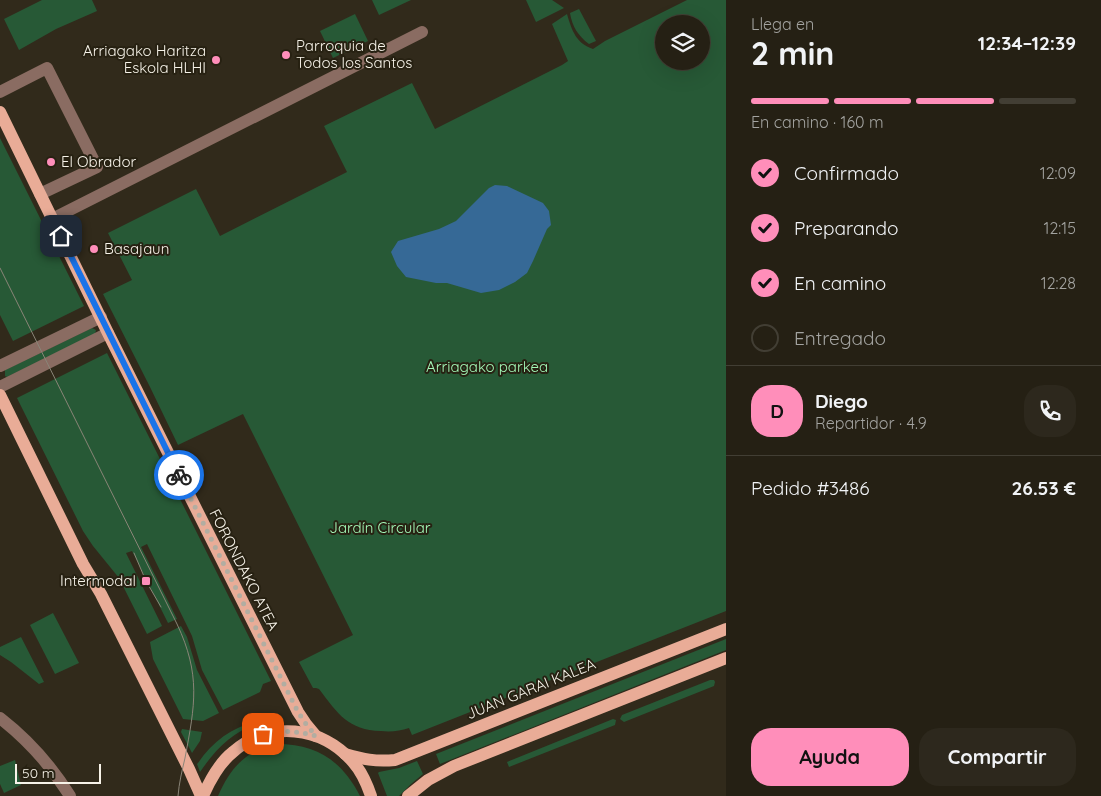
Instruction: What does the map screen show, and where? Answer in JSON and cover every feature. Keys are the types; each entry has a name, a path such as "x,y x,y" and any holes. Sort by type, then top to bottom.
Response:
{"main road":[{"name":"FORONDAKO ATEA","path":"0,112 108,334 298,712 316,736"},
{"path":"0,395 83,564 101,594 202,796"},
{"name":"JUAN GARAI KALEA","path":"345,754 368,760 395,760 726,629"},
{"path":"408,796 428,780 454,766 726,658"},
{"path":"202,796 217,770 232,752 252,738 282,731 316,736 327,741 345,754 368,785 371,796"}],"street":[{"path":"52,218 422,32"},
{"path":"0,92 47,68 97,167 40,194"},
{"path":"0,366 101,317"},
{"path":"0,386 108,334"},
{"path":"0,718 41,756 70,796"}],"green space":[{"path":"42,0 92,0 97,11 56,29 19,50 4,19"},
{"path":"372,0 411,0 379,15"},
{"path":"526,0 552,0 564,8 536,22"},
{"name":"Arriagako parkea","path":"687,0 726,0 726,611 412,735 409,728 399,731 388,731 360,728 338,713 319,689 313,688 299,662 353,635 243,414 178,445 103,294 132,280 108,233 196,189 220,236 347,172 324,126 412,83 435,129 568,61 552,24 567,14 576,36 582,43 593,49 655,16 655,70 710,70 710,15 657,15"},
{"path":"579,9 596,41 589,44 579,34 571,18 570,13"},
{"path":"355,14 368,41 333,58 320,31"},
{"path":"0,138 84,306 13,341 0,315"},
{"path":"92,328 96,330 95,334 7,377 5,376 5,370"},
{"path":"107,353 271,681 263,684 260,692 223,710 202,670 192,636 147,544 141,547 177,619 168,623 132,551 126,553 162,626 147,634 119,578 83,531 17,398"},
{"path":"53,613 79,663 55,674 30,625"},
{"path":"181,626 187,637 197,670 219,713 203,721 183,719 153,659 150,642"},
{"path":"21,637 44,682 39,684 0,655 0,647"},
{"path":"726,639 726,650 440,764 436,754"},
{"path":"714,680 714,686 624,722 620,719 622,715"},
{"path":"283,718 257,724 235,735 216,751 200,772 197,764 223,736 256,721"},
{"path":"613,719 616,720 615,725 509,767 507,762"},
{"path":"182,729 202,732 200,741 192,753 181,732"},
{"path":"277,744 304,747 327,757 345,773 360,796 218,796 228,777 241,761 257,750"},
{"path":"15,760 21,785 4,793 0,784 0,766"},
{"path":"417,761 423,774 399,796 387,796 378,773"}],"water":[{"path":"495,185 507,186 543,203 549,211 551,225 547,229 527,273 499,290 481,293 447,283 436,283 406,277 397,266 391,252 398,241 439,229 456,221 489,188"}],"tram line":[{"path":"0,268 185,642 190,659 194,690 189,739 178,796"},
{"path":"134,553 146,581 161,607"}],"way so far":[{"path":"179,475 298,712 316,736 288,731 275,731 263,734"}],"place":[{"name":"Parroquia de Todos los Santos","path":"286,55"},
{"name":"Arriagako Haritza Eskola HLHI","path":"216,60"},
{"name":"El Obrador","path":"51,162"},
{"name":"Basajaun","path":"94,249"},
{"name":"Intermodal","path":"146,581"}],"route":[{"path":"61,236 179,475"}],"park label":[{"name":"Jardín Circular","path":"380,528"}]}
